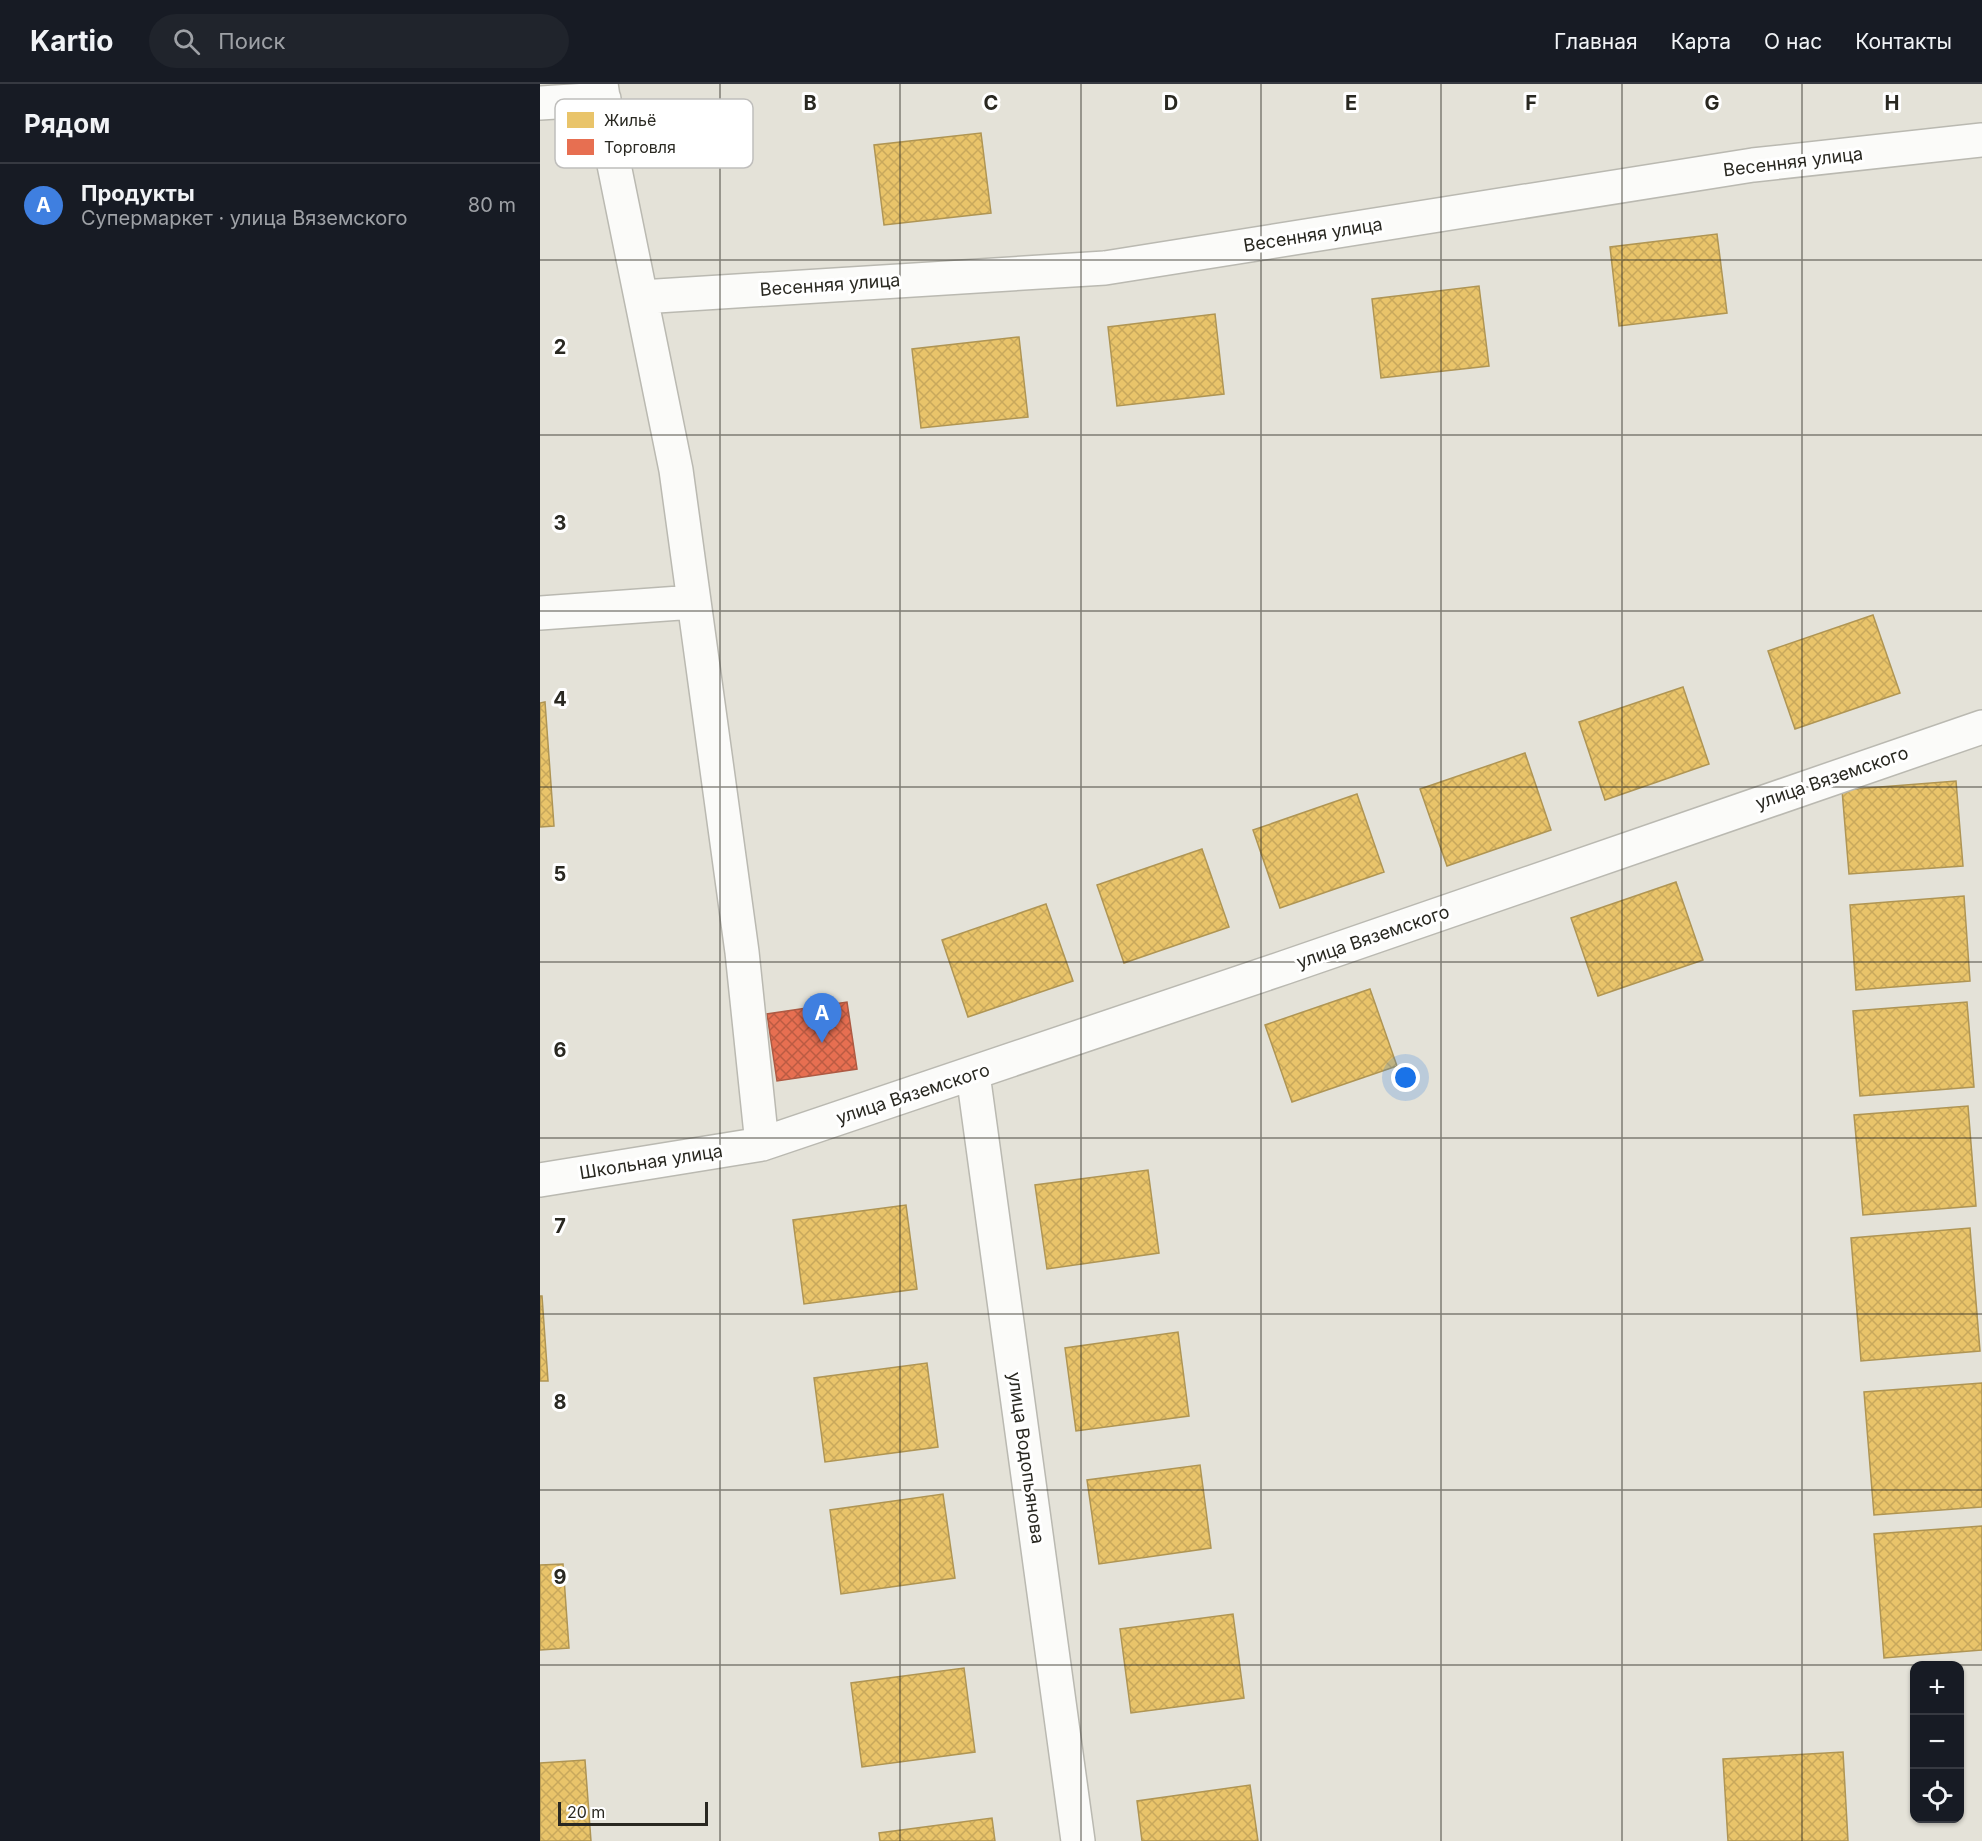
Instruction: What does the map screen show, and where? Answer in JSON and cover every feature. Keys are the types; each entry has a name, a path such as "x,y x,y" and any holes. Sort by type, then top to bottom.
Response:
{"street":[{"path":"563,99 603,92"},
{"path":"540,103 555,100"},
{"name":"Весенняя улица","path":"641,297 1106,268 1754,165 1982,140"},
{"path":"615,168 676,470 742,952 762,1144"},
{"path":"540,613 694,602"},
{"name":"улица Вяземского","path":"762,1144 973,1074 1982,727"},
{"name":"улица Водопьянова","path":"973,1074 1078,1841"},
{"name":"Школьная улица","path":"540,1180 762,1144"}],"building: Жильё":[{"path":"981,133 991,213 884,225 874,145"},
{"path":"1717,234 1727,313 1619,326 1610,247"},
{"path":"1479,286 1489,366 1381,378 1372,299"},
{"path":"1215,314 1224,394 1117,406 1108,327"},
{"path":"1019,337 1028,417 921,428 912,349"},
{"path":"1873,615 1900,693 1795,729 1768,651"},
{"path":"1683,687 1709,764 1605,800 1579,722"},
{"path":"545,702 554,826 540,827 540,703"},
{"path":"1525,753 1551,830 1447,866 1420,789"},
{"path":"1956,781 1963,866 1849,874 1842,790"},
{"path":"1357,794 1384,872 1280,908 1253,830"},
{"path":"1202,849 1229,927 1124,963 1097,885"},
{"path":"1676,882 1703,960 1598,996 1571,918"},
{"path":"1964,896 1970,981 1856,990 1850,905"},
{"path":"1046,904 1073,981 968,1017 942,940"},
{"path":"1370,989 1397,1066 1292,1102 1265,1025"},
{"path":"1967,1002 1974,1087 1860,1096 1853,1011"},
{"path":"1968,1106 1976,1206 1863,1215 1854,1115"},
{"path":"1148,1170 1159,1253 1047,1269 1035,1185"},
{"path":"906,1205 917,1289 804,1304 793,1220"},
{"path":"1970,1228 1980,1351 1861,1361 1851,1238"},
{"path":"540,1296 542,1296 548,1381 540,1381"},
{"path":"1178,1332 1189,1416 1076,1431 1065,1348"},
{"path":"927,1363 938,1447 825,1462 814,1378"},
{"path":"1982,1383 1982,1507 1874,1515 1864,1392"},
{"path":"1200,1465 1211,1548 1099,1564 1087,1480"},
{"path":"943,1494 955,1578 841,1594 830,1510"},
{"path":"1982,1526 1982,1650 1884,1658 1874,1534"},
{"path":"563,1564 569,1648 540,1650 540,1565"},
{"path":"1233,1614 1244,1698 1131,1713 1120,1629"},
{"path":"964,1668 975,1752 862,1767 851,1683"},
{"path":"1843,1752 1848,1841 1728,1841 1723,1759"},
{"path":"585,1760 591,1841 540,1841 540,1763"},
{"path":"1250,1785 1258,1841 1142,1841 1137,1801"},
{"path":"992,1818 995,1841 880,1841 879,1833"}],"building: Торговля":[{"path":"847,1002 857,1069 777,1081 767,1014"}],"place":[{"name":"Продукты","path":"822,1043"}]}
